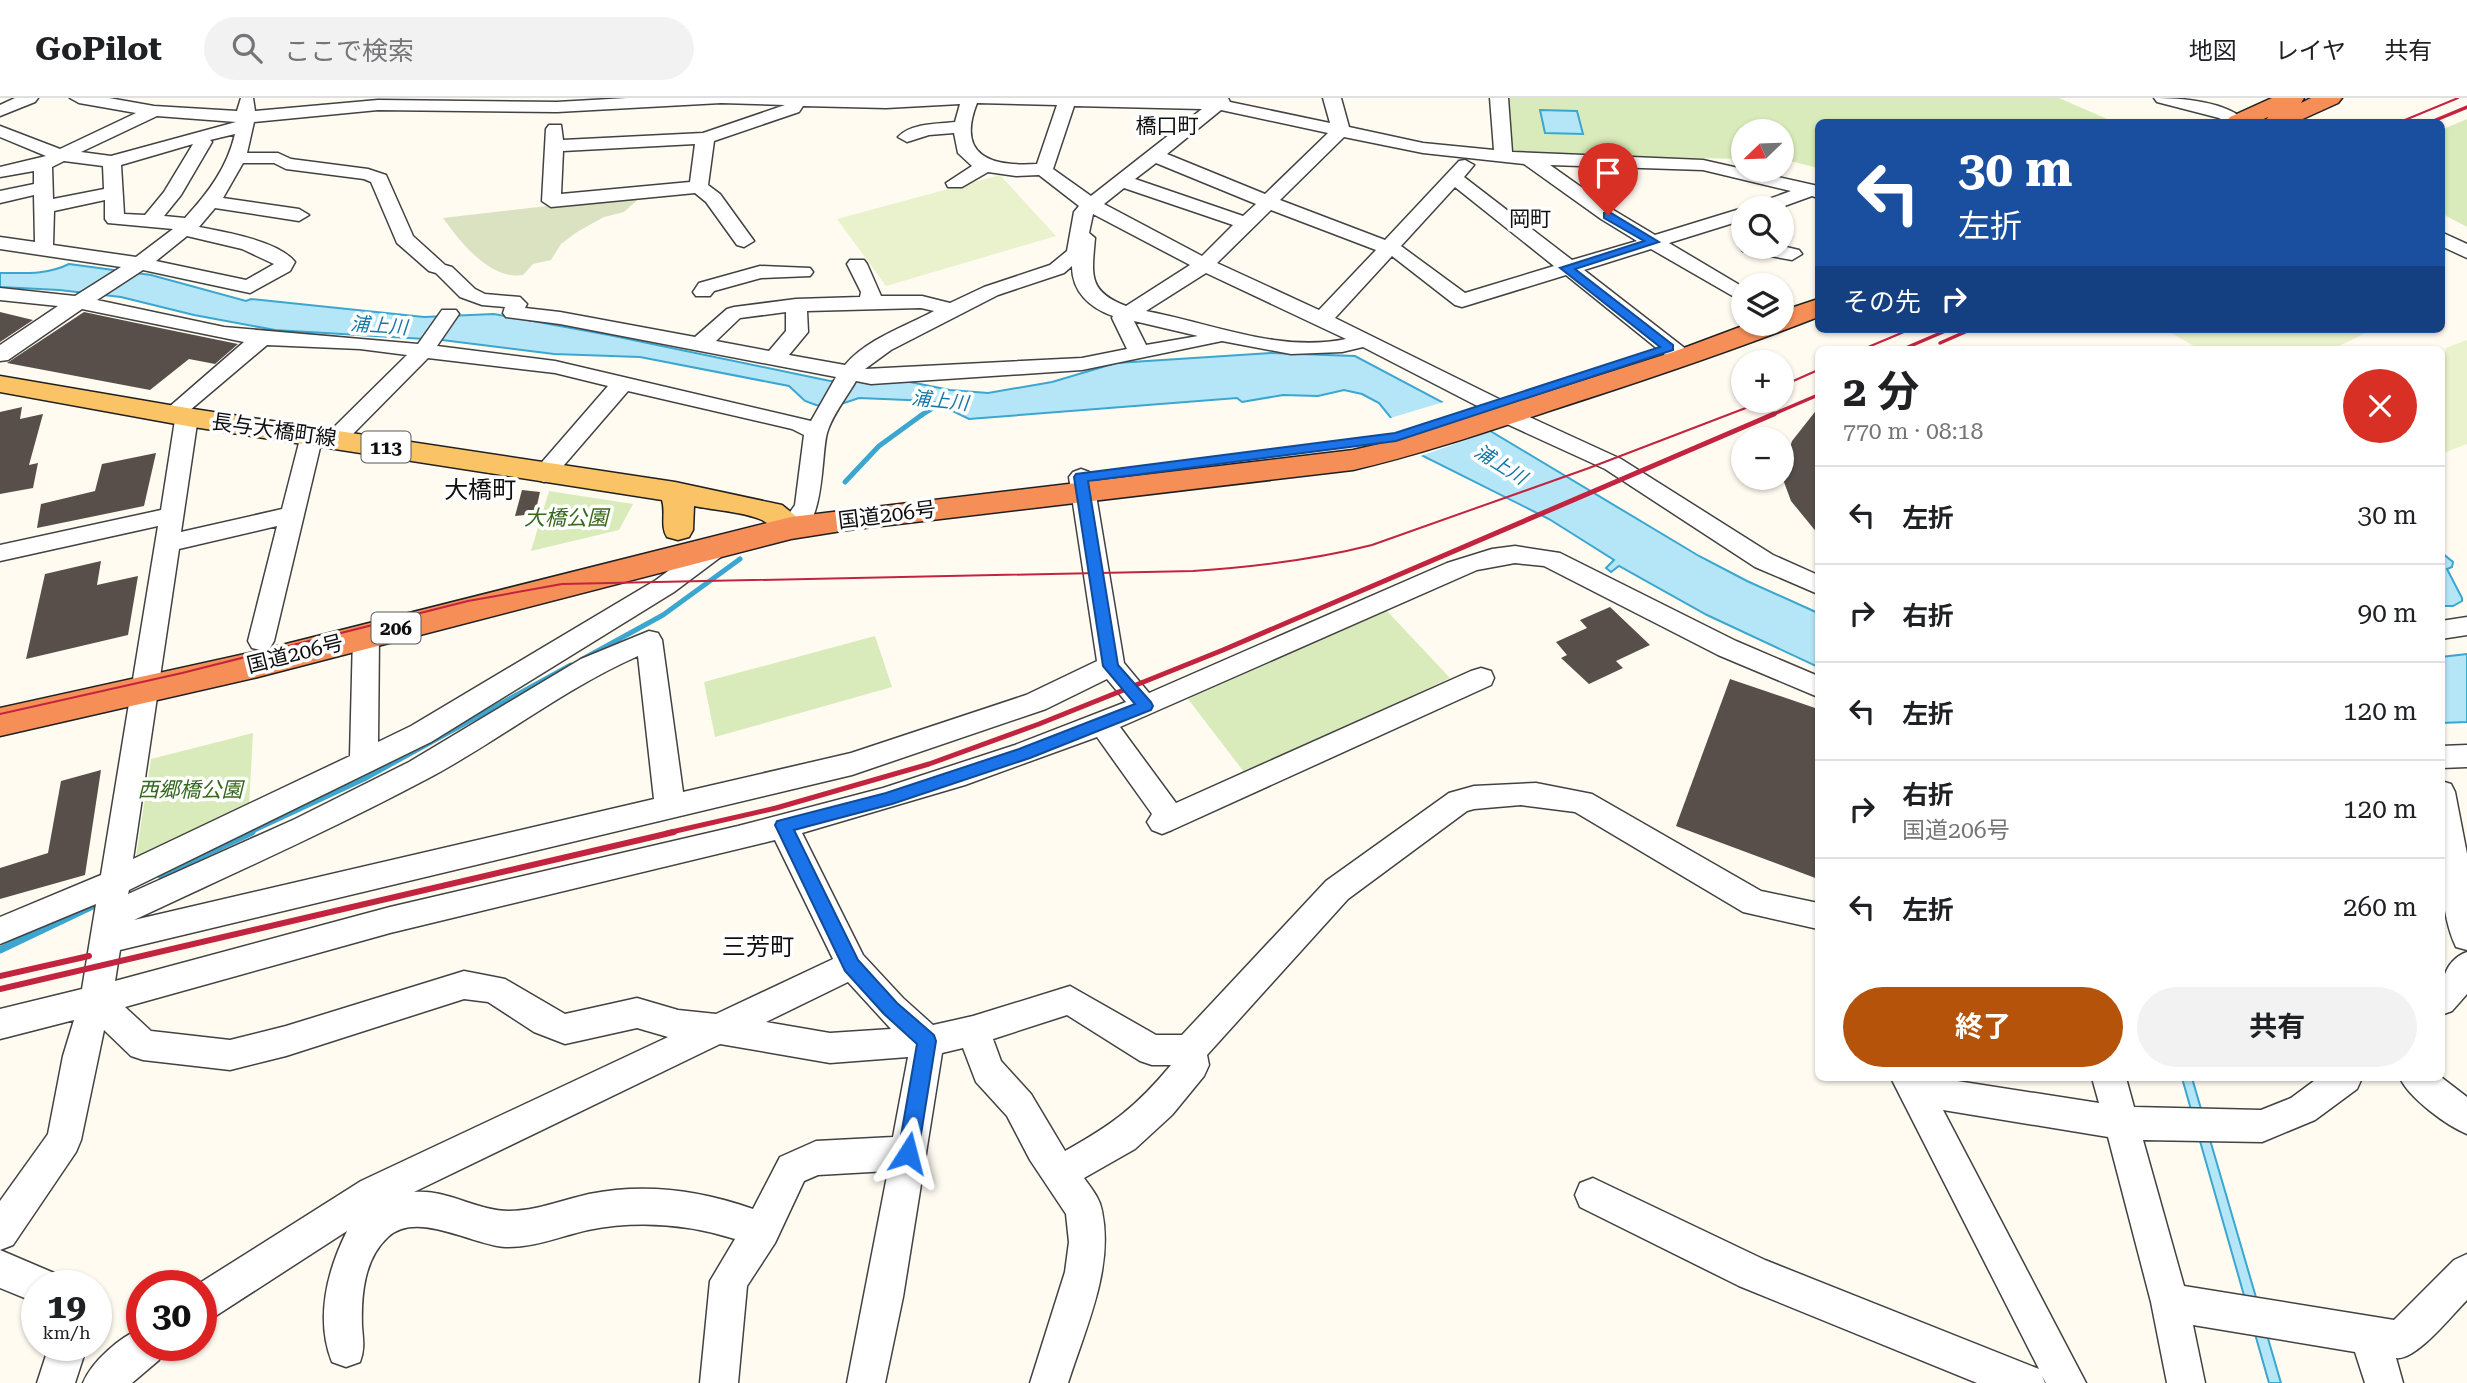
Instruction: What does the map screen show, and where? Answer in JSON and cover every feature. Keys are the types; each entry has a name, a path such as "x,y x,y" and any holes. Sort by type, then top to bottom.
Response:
{"highway":[{"path":"2245,119 2292,98"},
{"path":"2284,119 2330,98"},
{"name":"国道206号","path":"1794,309 1815,296"},
{"name":"国道206号","path":"1794,314 1815,308"},
{"name":"国道206号","path":"1676,353 1731,327"},
{"name":"国道206号","path":"0,722 146,679 261,641 678,530 790,515 848,519 1082,484 1353,460 1400,442 1731,334"},
{"name":"国道206号","path":"0,702 258,664 722,544 790,515"}],"main road":[{"name":"長与大橋町線","path":"0,384 544,474 675,492 790,515"},
{"path":"675,492 680,509 678,530"}],"street":[{"path":"0,111 29,98"},
{"path":"79,98 154,111 246,114 377,101 557,103 721,98 1219,100 1423,148 1529,159 1703,165 1814,191"},
{"path":"972,98 967,106 962,127 964,148 973,158 985,166 1004,171 1044,169"},
{"path":"1332,98 1341,130"},
{"path":"1499,98 1503,157"},
{"path":"2163,98 2225,114 2233,119"},
{"path":"1068,99 1044,162 1044,169 1050,177 1091,205 1204,265 1367,340 1489,414 1613,464 1698,522 1764,561 1815,584"},
{"path":"554,146 705,138 793,108 798,100"},
{"path":"790,515 820,425 847,378 860,362 883,345 991,291 1057,269 1066,263 1076,253 1083,212 1219,100"},
{"path":"557,103 551,201 699,187 713,198 744,241"},
{"path":"0,172 43,164 154,111"},
{"path":"0,355 137,266 188,227 213,202 237,158 246,114"},
{"path":"0,131 60,155 112,162 178,142 246,114"},
{"path":"907,137 927,130 962,127"},
{"path":"1139,352 1122,318 1204,265 1341,130"},
{"path":"699,187 705,138"},
{"path":"149,222 172,195 203,142"},
{"path":"1323,319 1453,179 1472,154"},
{"path":"1153,155 1267,203 1401,252 1462,301 1731,218"},
{"path":"237,158 278,158 286,164 368,174 379,179 404,239 441,269 467,295 476,299 513,301 516,304 513,313 560,318 773,360 847,378 1082,364 1208,341 1218,335"},
{"path":"1529,159 1584,200 1731,289"},
{"path":"0,243 250,286 270,272 283,267 285,262 267,251 233,239 188,227 115,219 112,162"},
{"path":"41,250 45,242 43,164"},
{"path":"955,183 985,166"},
{"path":"1453,179 1462,183 1676,353"},
{"path":"1122,181 1245,223"},
{"path":"0,197 44,187"},
{"path":"1794,198 1814,191"},
{"path":"44,207 114,192"},
{"path":"213,202 299,215"},
{"path":"233,239 277,211"},
{"path":"1081,225 1085,233 1081,273 1083,283 1091,295 1115,310 1218,335 1276,345 1330,348 1367,340"},
{"path":"1711,225 1731,238"},
{"path":"2445,240 2467,252"},
{"path":"857,264 871,292 870,302"},
{"path":"703,292 706,287 760,272 805,268 793,305 797,331 773,360"},
{"path":"0,294 85,299 224,333 262,338 360,343 555,368 799,425 820,425"},
{"path":"698,346 734,313 793,305 870,302 922,302 952,310"},
{"path":"261,641 292,515 324,437 424,350 449,314"},
{"path":"0,1231 64,1140 80,1056 96,1001 172,515 180,415 262,338"},
{"path":"544,474 622,384"},
{"path":"1082,484 1111,666 1145,706"},
{"path":"0,553 172,515"},
{"path":"167,544 292,515"},
{"path":"111,906 364,762 421,734 654,593 722,544"},
{"path":"0,1024 96,1001 440,908 886,800 1024,754 1145,706 1486,557 1513,553 1551,559 1727,648 1815,686"},
{"path":"2445,629 2467,625"},
{"path":"364,762 366,636"},
{"path":"111,906 304,827 419,770 590,666 649,640 670,807"},
{"path":"0,931 111,906 670,807 852,764 1036,702 1111,666"},
{"path":"1102,723 1166,820 1481,678"},
{"path":"2445,757 2467,756"},
{"path":"96,1001 143,1045 230,1055 286,1041 464,985 494,989 545,1022 565,1029 637,1013 678,1025 720,1029 830,1048 927,1041 973,1031 1070,1000 1152,1049 1190,1050 1337,890 1459,801 1483,795 1555,795 1582,802 1754,903 1815,915"},
{"path":"2445,818 2467,937"},
{"path":"783,825 852,965 891,1009 927,1041"},
{"path":"217,1294 374,1193 852,965"},
{"path":"2445,997 2456,986 2467,966"},
{"path":"973,1031 988,1071 1019,1105 1042,1148 1084,1209 1087,1242 1084,1272 1049,1383"},
{"path":"866,1383 927,1041"},
{"path":"1061,1172 1123,1136 1160,1104 1192,1065 1190,1050"},
{"path":"2110,1081 2169,1302 2186,1383"},
{"path":"1911,1084 2121,1123 2262,1126 2303,1109 2341,1081"},
{"path":"2421,1081 2467,1118"},
{"path":"1911,1084 2067,1383"},
{"path":"719,1383 729,1282 762,1230 792,1169 816,1158 908,1153"},
{"path":"1593,1195 1664,1235 1766,1280 2026,1383"},
{"path":"346,1348 341,1323 341,1298 351,1265 362,1237 376,1222 393,1214 416,1209 433,1210 486,1227 512,1229 551,1223 600,1210 675,1205 721,1215 762,1230"},
{"path":"0,1269 21,1278"},
{"path":"2169,1302 2370,1337 2402,1340 2467,1273"},
{"path":"2370,1337 2385,1383"},
{"path":"56,1383 63,1361"},
{"path":"102,1383 128,1361"}],"green space":[{"path":"1503,98 2059,98 2107,119 1815,119 1815,167 1794,162 1794,119 1731,119 1731,159 1511,154"},
{"path":"2467,119 2467,227 2445,215 2445,128"},
{"path":"1000,175 1056,236 886,286 837,219"},
{"path":"643,195 624,212 604,217 577,232 561,244 551,260 533,264 523,275 499,272 488,266 458,238 443,218"},
{"path":"2171,333 2366,333 2339,346 2194,346"},
{"path":"2467,340 2467,444 2445,452 2445,355 2446,348"},
{"name":"大橋公園","path":"549,491 633,504 619,530 531,551"},
{"path":"1387,611 1450,678 1247,776 1188,699"},
{"path":"875,636 892,687 715,737 704,682"},
{"name":"西郷橋公園","path":"253,733 249,806 136,857 151,759"}],"water":[{"path":"1540,110 1577,111 1583,134 1545,133"},
{"name":"浦上川","path":"69,264 151,275 246,301 251,299 424,317 494,314 830,381 900,380 950,390 988,393 1052,382 1116,363 1271,353 1355,356 1442,402 1699,556 1815,612 1815,666 1707,615 1619,566 1611,572 1606,568 1614,560 1549,519 1421,455 1379,403 1362,394 1344,390 1318,396 1283,395 1242,402 1237,398 969,419 932,401 859,398 832,407 805,401 789,386 640,357 554,354 442,340 275,330 194,315 121,297 0,287 0,273 44,272"},
{"path":"2445,555 2453,562 2452,567 2447,569 2462,598 2462,601 2453,606 2445,606"},
{"path":"2467,654 2467,722 2445,723 2445,657"},
{"path":"2183,1081 2193,1081 2281,1383 2269,1383"}],"pier":[{"path":"1447,401 1494,430 1418,457 1387,419"}],"building":[{"path":"0,312 33,320 0,342"},
{"path":"84,312 238,344 215,364 189,359 150,390 7,363"},
{"path":"22,407 20,419 43,414 29,465 38,463 33,488 0,494 0,412"},
{"path":"1815,412 1815,530 1791,501 1787,490 1794,490 1794,438"},
{"path":"156,453 144,506 37,528 41,504 95,491 102,464"},
{"path":"522,490 540,492 535,514 515,516"},
{"path":"101,561 97,585 138,576 128,635 26,659 45,574"},
{"path":"1610,607 1650,645 1616,661 1623,668 1589,684 1561,658 1567,655 1556,642 1587,628 1580,620"},
{"path":"1730,679 1815,708 1815,878 1676,826"},
{"path":"101,770 85,875 0,899 0,868 48,853 61,781"}],"waterway":[{"name":"浦上川","path":"921,415 945,401"},
{"name":"浦上川","path":"845,482 879,446 921,415"},
{"path":"581,660 663,615 740,559"},
{"path":"248,833 364,779 571,665"},
{"path":"160,875 252,832"},
{"path":"0,950 103,901"}],"tram line":[{"path":"2407,119 2458,98"},
{"path":"1871,346 1901,333"},
{"path":"1794,381 1815,371"},
{"path":"0,714 182,673 468,601 562,584 1193,571 1306,559 1372,545 1589,468 1733,413"}],"railway":[{"path":"2438,119 2467,107"},
{"path":"1910,346 1941,333"},
{"path":"1940,343 1963,333"},
{"path":"1769,416 1815,396"},
{"path":"667,833 776,808 929,764 1039,724 1223,650 1774,414"},
{"path":"0,989 674,832"},
{"path":"0,976 89,956"}],"district":[{"name":"橋口町","path":"1167,126"},
{"name":"岡町","path":"1530,219"},
{"name":"大橋町","path":"480,490"},
{"name":"三芳町","path":"758,947"}],"route":[{"path":"908,1153 927,1041 891,1009 852,965 783,825 886,800 1024,754 1145,706 1111,666 1081,477 1396,437 1669,348 1566,268 1653,242 1608,215"}]}
